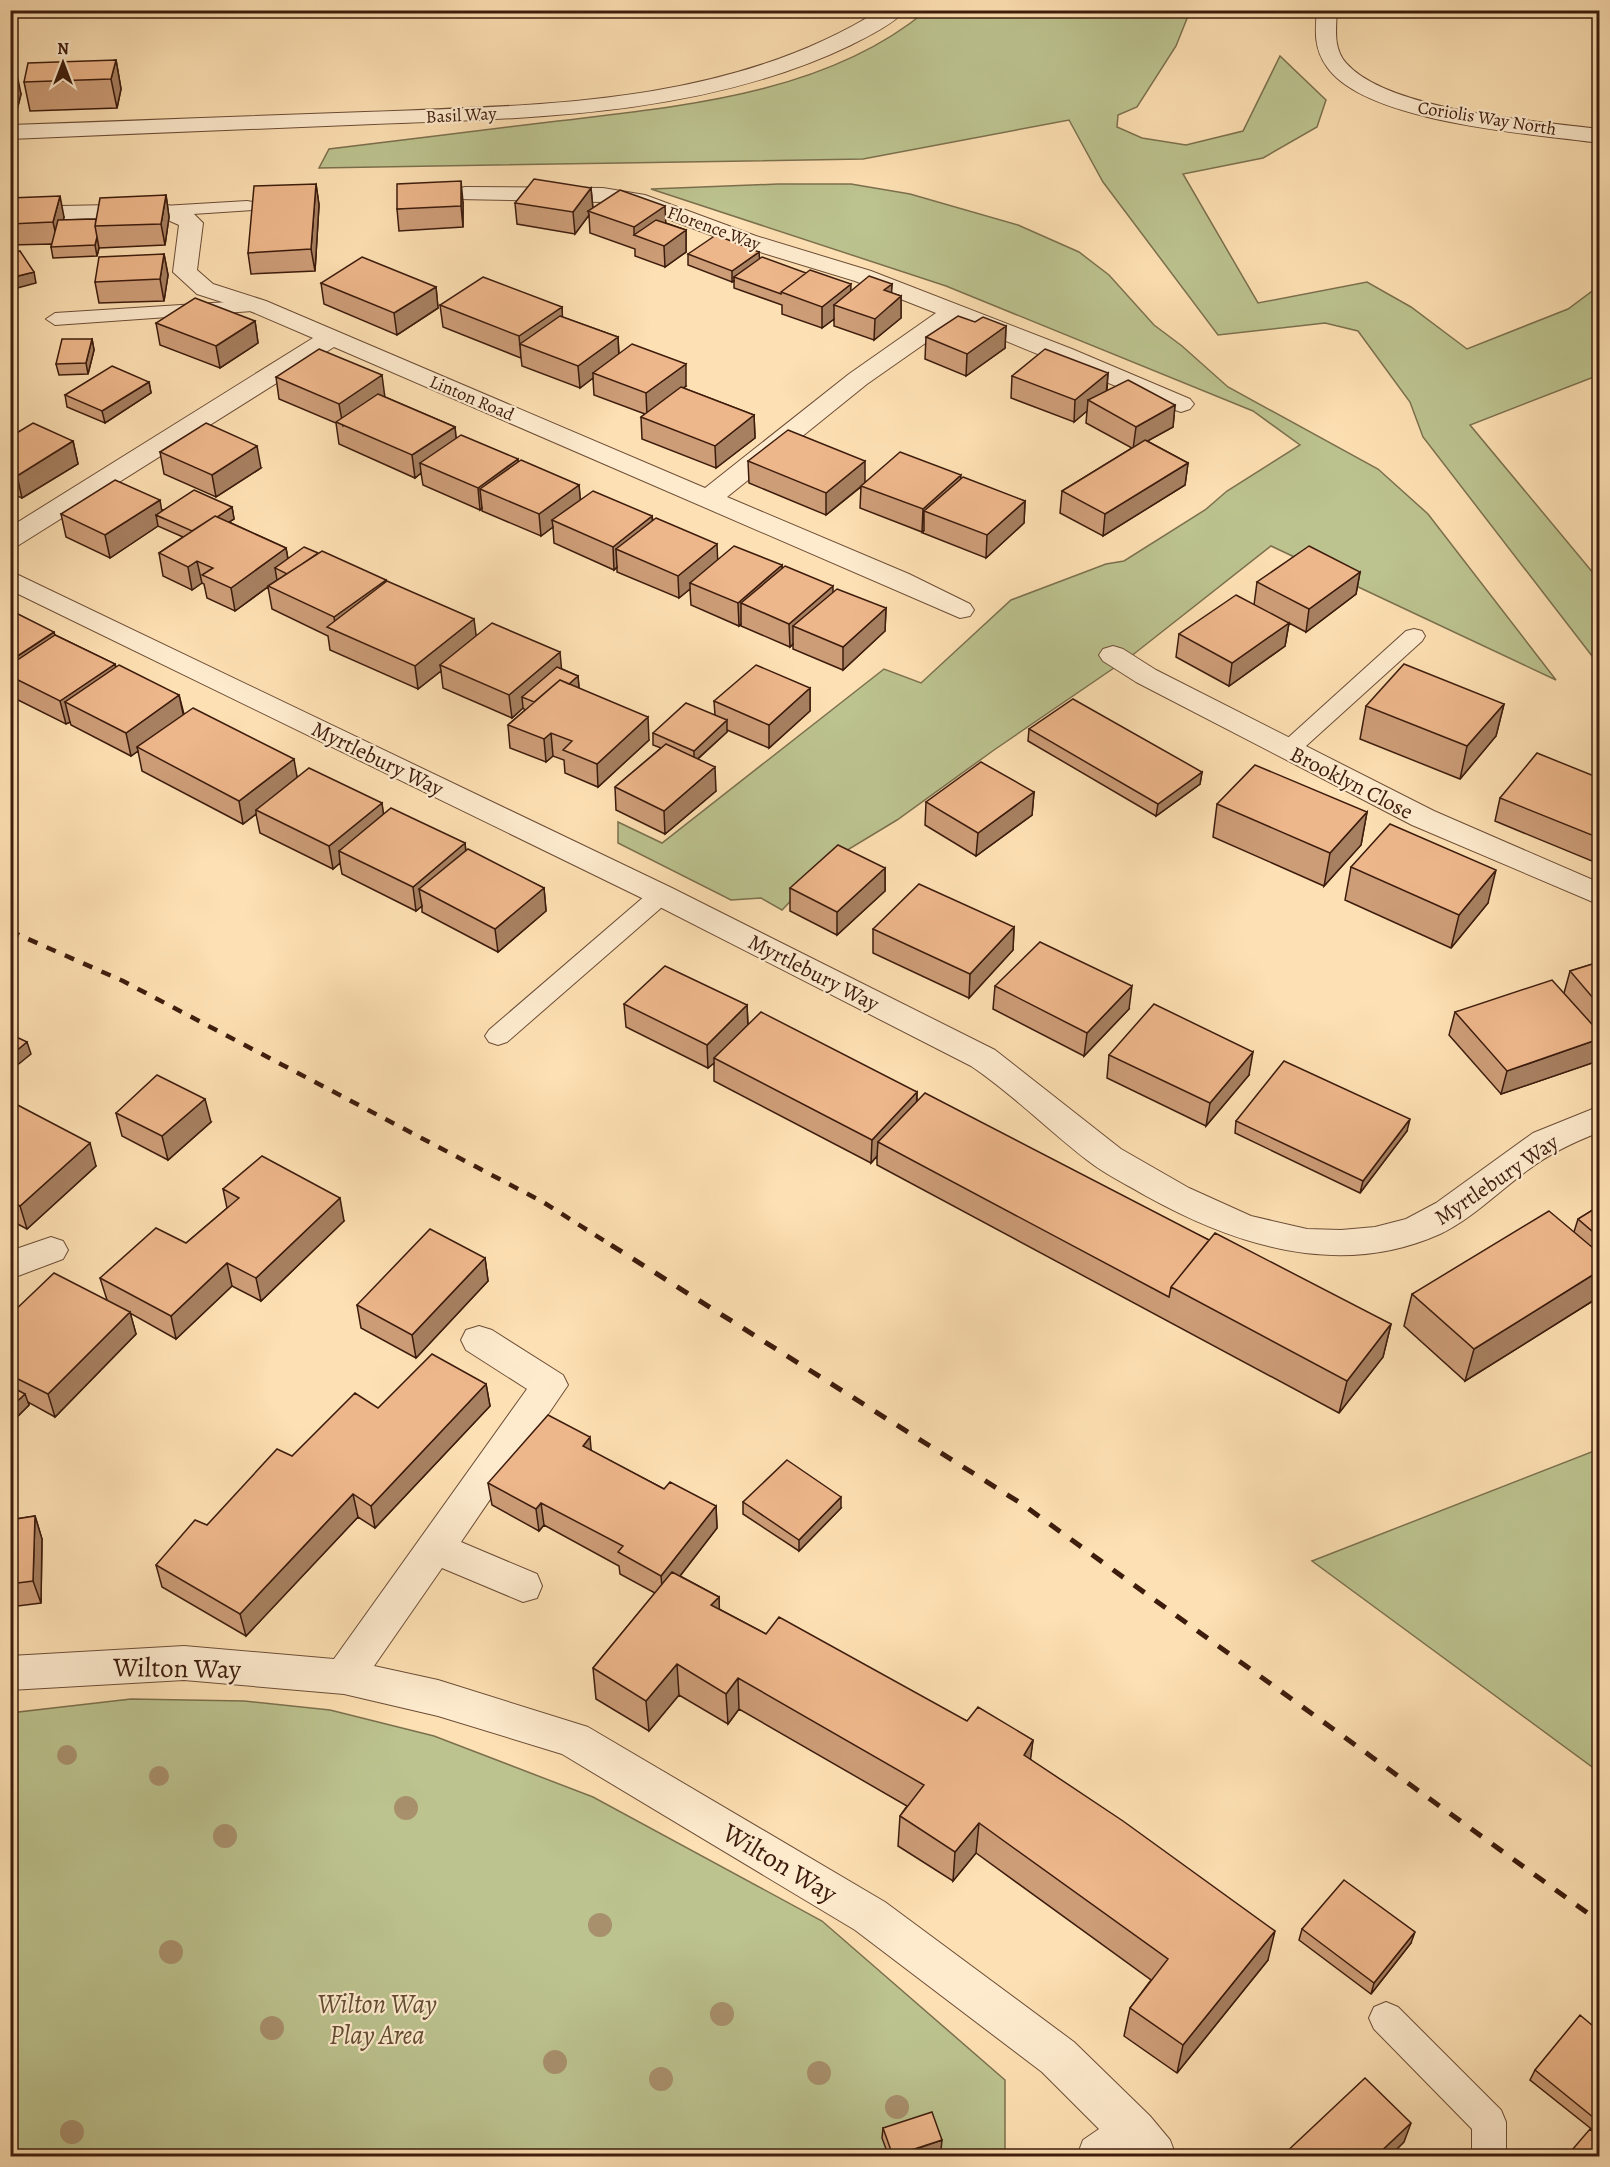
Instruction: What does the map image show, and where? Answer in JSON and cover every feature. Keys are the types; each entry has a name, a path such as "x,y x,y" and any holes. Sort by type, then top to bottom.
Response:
{"street":[{"name":"Basil Way","path":"10,132 537,111 637,100 759,73 822,51 895,10"},
{"name":"Coriolis Way North","path":"1327,10 1322,25 1327,53 1342,73 1358,86 1404,104 1451,115 1599,136"},
{"name":"Florence Way","path":"465,194 603,195 637,200 748,241 863,276 1063,354 1181,404"},
{"path":"10,214 163,211"},
{"name":"Linton Road","path":"163,211 183,216 191,223 185,272 205,289 258,306 332,337 706,500 898,580 960,610"},
{"path":"706,500 885,360 953,313"},
{"path":"10,538 332,337"},
{"name":"Myrtlebury Way","path":"10,579 661,895 983,1058 1014,1078 1054,1115 1106,1156 1211,1216 1289,1241 1344,1244 1382,1241 1434,1222 1545,1142 1599,1118"},
{"name":"Brooklyn Close","path":"1113,654 1146,676 1423,818 1599,895"},
{"path":"10,1266 51,1250"},
{"path":"344,1677 550,1385 479,1340"},
{"path":"434,1547 523,1586"},
{"name":"Wilton Way","path":"10,1673 184,1663 344,1677 438,1698 574,1740 870,1916 1058,2057 1144,2144"},
{"path":"1098,2157 1144,2144"}],"lane":[{"path":"163,211 247,206"},
{"path":"55,319 258,306"},
{"path":"1288,750 1414,636"},
{"path":"498,1036 661,895"},
{"path":"1386,2018 1489,2122 1489,2157"}],"green space":[{"path":"926,11 1190,11 1176,46 1137,107 1118,115 1117,127 1142,138 1186,145 1243,131 1280,56 1326,100 1317,127 1263,158 1183,174 1258,303 1367,282 1411,307 1467,349 1568,309 1599,286 1599,375 1470,425 1599,580 1599,665 1423,437 1410,402 1358,331 1325,323 1218,335 1103,182 1069,120 863,159 319,168 329,149 654,109 751,92 799,78 844,61 887,39"},
{"path":"778,184 851,184 910,194 1018,225 1079,252 1109,275 1154,325 1182,346 1228,387 1378,469 1428,514 1556,680 1271,546 1130,657 897,820 829,861 782,910 761,898 731,900 618,843 618,822 662,843 884,669 921,683 1011,600 1106,564 1124,561 1205,510 1227,491 1300,445 1253,411 946,286 651,189"},
{"path":"1599,1449 1599,1772 1312,1561"},
{"name":"Wilton Way Play Area","path":"131,1699 244,1701 330,1710 434,1736 593,1797 822,1921 1005,2080 1005,2156 11,2156 10,1713"}],"building":[{"path":"116,60 111,79 24,82 28,63"},
{"path":"10,65 15,65 10,81"},
{"path":"534,179 591,188 573,212 515,203"},
{"path":"461,181 461,206 397,209 397,184"},
{"path":"316,184 311,249 248,253 254,186"},
{"path":"620,190 665,206 634,227 588,211"},
{"path":"166,195 161,224 95,226 100,198"},
{"path":"60,196 53,222 10,224 10,198"},
{"path":"96,219 95,245 51,247 58,220"},
{"path":"656,220 686,230 664,246 634,235"},
{"path":"716,235 759,252 732,271 688,254"},
{"path":"20,251 34,272 10,278 10,254"},
{"path":"164,254 160,279 95,282 99,257"},
{"path":"362,257 436,287 394,313 321,283"},
{"path":"762,257 806,273 781,294 734,277"},
{"path":"810,270 851,284 822,307 781,292"},
{"path":"869,276 892,284 884,290 901,296 875,319 834,305"},
{"path":"483,277 562,307 519,336 440,305"},
{"path":"195,298 255,321 216,346 156,323"},
{"path":"560,316 618,337 578,366 520,344"},
{"path":"958,316 975,322 983,317 1006,326 967,354 926,337"},
{"path":"62,339 92,339 86,363 56,364"},
{"path":"632,344 686,364 646,393 593,373"},
{"path":"319,349 382,375 339,404 276,377"},
{"path":"1045,349 1108,373 1075,400 1012,376"},
{"path":"112,366 149,382 102,411 65,395"},
{"path":"1128,380 1175,405 1136,427 1088,400"},
{"path":"681,387 754,415 715,446 641,417"},
{"path":"378,394 455,427 412,455 336,422"},
{"path":"33,423 73,441 17,476 10,473 10,437"},
{"path":"206,423 257,446 212,475 160,452"},
{"path":"788,430 865,461 826,493 748,461"},
{"path":"461,435 518,459 478,488 420,463"},
{"path":"1145,440 1188,463 1105,514 1062,491"},
{"path":"900,452 961,475 923,509 861,486"},
{"path":"521,460 579,485 539,514 480,489"},
{"path":"963,477 1025,501 987,535 924,511"},
{"path":"115,480 160,500 105,535 61,514"},
{"path":"194,490 232,507 192,531 156,515"},
{"path":"593,491 652,516 613,547 552,520"},
{"path":"215,516 286,548 231,588 202,575 213,568 197,561 188,567 159,553"},
{"path":"656,518 717,544 678,576 616,549"},
{"path":"734,546 782,565 738,603 690,583"},
{"path":"1309,546 1360,572 1309,609 1257,582"},
{"path":"304,547 318,553 287,574 275,568"},
{"path":"322,551 386,580 334,617 268,586"},
{"path":"785,566 833,586 789,624 741,603"},
{"path":"387,581 474,619 415,666 327,627"},
{"path":"837,589 886,608 843,647 793,626"},
{"path":"1236,595 1289,623 1232,663 1179,634"},
{"path":"10,610 54,632 10,661"},
{"path":"492,623 560,652 509,695 440,665"},
{"path":"55,635 115,664 60,701 10,676 10,665"},
{"path":"1404,664 1504,704 1467,746 1366,706"},
{"path":"119,665 179,695 126,733 65,702"},
{"path":"756,665 810,688 769,725 714,701"},
{"path":"557,667 578,676 569,684 560,680 534,702 522,697"},
{"path":"560,680 648,717 597,764 563,750 572,741 551,733 544,739 508,725"},
{"path":"1073,699 1202,772 1158,804 1029,729"},
{"path":"686,703 727,720 694,751 653,733"},
{"path":"193,708 294,759 239,801 137,747"},
{"path":"666,744 715,767 664,811 615,787"},
{"path":"1537,753 1599,778 1599,838 1500,798"},
{"path":"981,762 1034,792 978,833 926,802"},
{"path":"1255,765 1367,812 1330,853 1217,804"},
{"path":"309,768 382,803 329,846 256,810"},
{"path":"391,808 465,843 413,887 339,851"},
{"path":"1390,824 1496,870 1459,915 1351,867"},
{"path":"838,845 885,868 837,912 790,888"},
{"path":"468,849 544,888 495,929 419,889"},
{"path":"919,884 1014,927 970,974 873,929"},
{"path":"1040,942 1132,986 1087,1033 995,986"},
{"path":"1599,962 1599,1005 1570,971"},
{"path":"665,966 747,1005 707,1045 624,1004"},
{"path":"1552,980 1599,1032 1599,1039 1507,1071 1455,1012"},
{"path":"1154,1004 1253,1052 1210,1103 1109,1055"},
{"path":"761,1012 917,1092 872,1140 714,1058"},
{"path":"10,1034 27,1042 10,1056"},
{"path":"1284,1061 1410,1119 1363,1181 1236,1121"},
{"path":"157,1075 205,1099 162,1136 116,1113"},
{"path":"925,1093 1209,1240 1171,1287 1169,1297 878,1142"},
{"path":"10,1101 90,1143 20,1206 10,1201"},
{"path":"262,1156 340,1198 256,1278 227,1263 171,1316 100,1278 156,1228 186,1243 239,1198 223,1189"},
{"path":"1599,1206 1599,1237 1578,1219"},
{"path":"1549,1211 1599,1253 1599,1271 1474,1349 1412,1294"},
{"path":"430,1229 485,1258 412,1335 357,1305"},
{"path":"1215,1233 1391,1324 1347,1381 1171,1287"},
{"path":"54,1273 130,1312 48,1394 10,1375 10,1315"},
{"path":"432,1354 486,1384 371,1506 353,1494 240,1614 156,1565 195,1520 207,1525 277,1449 292,1456 355,1393 378,1408"},
{"path":"10,1386 25,1394 10,1408"},
{"path":"548,1415 590,1437 583,1446 664,1489 670,1482 716,1506 661,1576 618,1552 623,1546 541,1503 536,1509 488,1483"},
{"path":"787,1460 841,1497 799,1540 743,1502"},
{"path":"35,1516 33,1581 10,1584 10,1520"},
{"path":"672,1572 719,1597 711,1605 766,1634 779,1617 967,1721 978,1707 1033,1740 1024,1755 1123,1821 1275,1931 1183,2045 1130,2008 1168,1959 979,1823 955,1852 900,1816 924,1785 738,1678 726,1694 677,1664 646,1701 593,1668"},
{"path":"1344,1880 1415,1932 1374,1983 1302,1929"},
{"path":"1580,2015 1599,2031 1599,2122 1535,2070"},
{"path":"1365,2078 1411,2123 1375,2157 1281,2157"},
{"path":"932,2112 942,2140 893,2156 883,2128"},
{"path":"1590,2129 1599,2137 1599,2157 1566,2157"}],"railway":[{"path":"10,931 123,981 543,1202 614,1247"},
{"path":"611,1245 1022,1504 1600,1922"}]}
